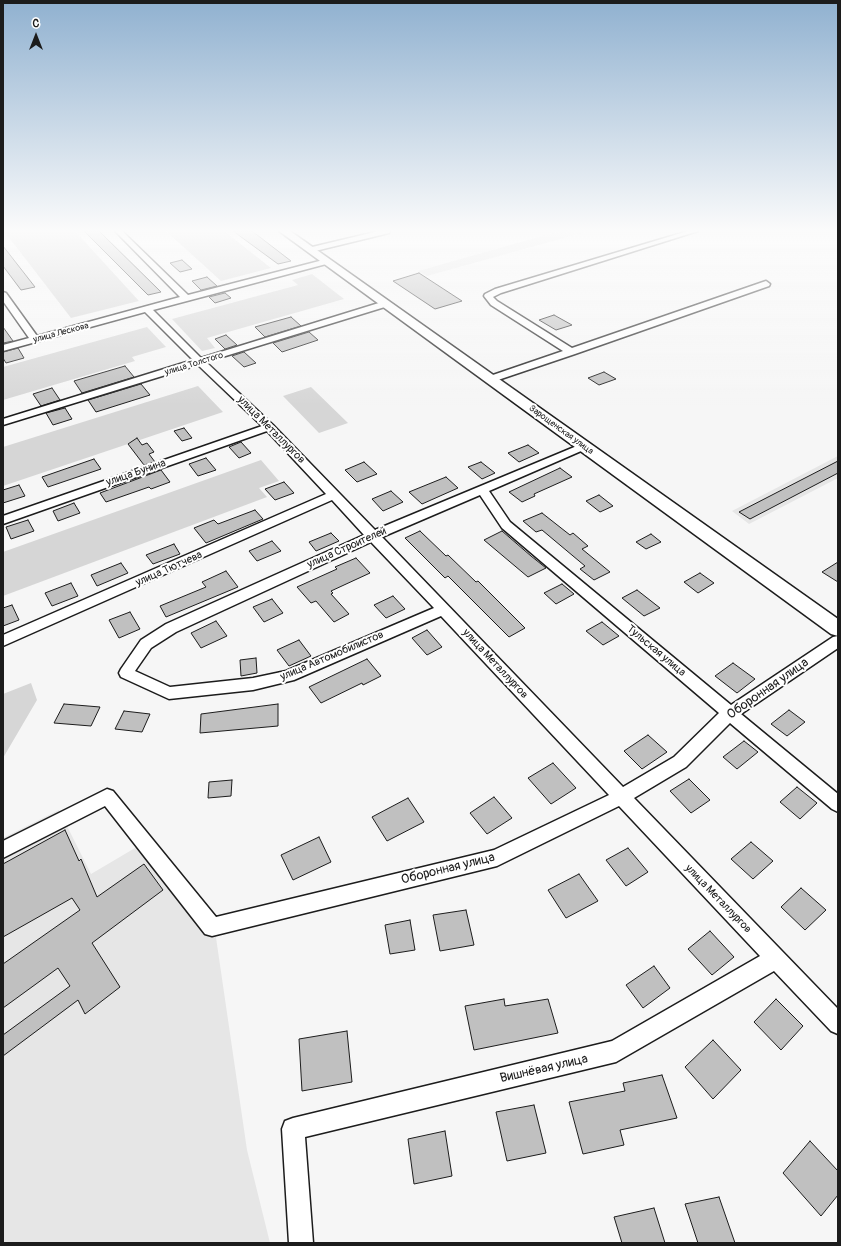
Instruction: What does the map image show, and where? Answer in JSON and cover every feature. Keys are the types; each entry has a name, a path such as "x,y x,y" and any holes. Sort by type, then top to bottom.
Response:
{"street":[{"path":"177,289 186,298"},
{"name":"улица Лескова","path":"3,348 220,289"},
{"name":"Зарощенская улица","path":"365,289 838,629"},
{"path":"504,289 488,296 494,302 572,352"},
{"path":"491,379 751,289"},
{"path":"3,295 35,340"},
{"name":"улица Толстого","path":"3,422 385,304"},
{"name":"улица Металлургов","path":"147,309 200,362 269,427 838,1024"},
{"name":"улица Бунина","path":"3,520 269,427"},
{"name":"улица Строителей","path":"126,673 146,644 172,628 373,536 584,446"},
{"name":"Тульская улица","path":"482,489 506,525 838,804"},
{"name":"улица Тютчева","path":"3,641 334,495"},
{"name":"улица Автомобилистов","path":"126,673 169,693 253,684 289,676 443,610"},
{"name":"Оборонная улица","path":"3,850 108,796 212,926 496,858 621,798 680,762 730,713 838,641"},
{"name":"Вишнёвая улица","path":"301,1243 293,1129 616,1051 775,959"}],"shaded area":[{"path":"49,289 128,289 139,301 71,318"},
{"path":"283,289 331,289 344,299 207,338 215,348 202,351 172,319"},
{"path":"147,327 166,347 132,357 135,361 3,400 3,367"},
{"path":"198,386 223,412 3,486 3,447"},
{"path":"311,387 348,423 319,433 283,396"},
{"path":"838,456 838,478 749,524 732,511"},
{"path":"261,460 279,481 259,488 267,497 3,596 3,552"},
{"path":"31,683 37,700 3,758 3,694"},
{"path":"59,810 91,874 152,838 213,917 247,1150 270,1243 3,1243 3,838"}],"building":[{"path":"142,289 158,289 161,292 148,295"},
{"path":"405,289 444,289 462,301 435,309"},
{"path":"225,293 231,298 215,303 209,297"},
{"path":"554,315 572,325 556,330 539,320"},
{"path":"291,317 301,326 265,337 255,327"},
{"path":"3,327 13,341 3,343"},
{"path":"309,332 318,340 282,352 273,343"},
{"path":"226,335 237,345 225,349 215,339"},
{"path":"18,348 24,358 6,363 3,358 3,352"},
{"path":"244,352 256,363 244,367 232,356"},
{"path":"125,366 134,377 82,393 74,381"},
{"path":"604,372 616,379 599,385 588,378"},
{"path":"141,384 150,395 96,412 88,400"},
{"path":"52,388 60,400 41,406 33,394"},
{"path":"65,408 72,419 53,425 46,413"},
{"path":"184,428 192,438 182,441 174,431"},
{"path":"137,438 142,445 147,443 154,452 149,454 155,462 144,465 128,444"},
{"path":"241,442 251,453 239,458 229,447"},
{"path":"528,445 539,453 519,462 508,453"},
{"path":"206,458 216,470 198,476 189,464"},
{"path":"94,459 101,469 48,487 42,477"},
{"path":"838,461 838,473 750,519 739,512"},
{"path":"364,462 377,474 357,482 345,470"},
{"path":"481,462 495,473 482,479 468,467"},
{"path":"560,468 572,477 534,494 535,496 522,502 509,492"},
{"path":"161,470 170,482 151,489 149,487 106,502 100,493"},
{"path":"446,477 458,488 422,504 409,492"},
{"path":"284,482 294,493 275,500 265,489"},
{"path":"19,485 25,496 3,503 3,490"},
{"path":"391,491 403,502 383,511 372,499"},
{"path":"599,495 613,506 600,512 586,501"},
{"path":"74,503 80,513 58,521 53,511"},
{"path":"255,510 263,519 206,543 194,528 214,520 218,524"},
{"path":"542,513 570,535 573,533 588,546 582,549 610,572 594,580 580,569 585,566 542,530 536,532 523,521"},
{"path":"28,520 34,531 11,539 6,527"},
{"path":"420,531 476,582 478,581 525,628 509,637 448,576 445,578 405,538"},
{"path":"502,531 546,568 528,577 484,540"},
{"path":"331,533 339,541 316,551 309,542"},
{"path":"651,534 661,542 646,549 636,542"},
{"path":"272,541 281,551 257,561 249,551"},
{"path":"174,544 180,554 153,564 146,555"},
{"path":"356,558 370,573 331,591 333,593 331,594 349,614 334,622 316,601 311,603 297,587 337,569 335,567"},
{"path":"838,562 838,582 822,572"},
{"path":"121,563 128,573 97,586 91,575"},
{"path":"226,571 238,587 166,617 160,606 206,587 202,582"},
{"path":"700,573 714,583 698,593 684,582"},
{"path":"71,583 78,596 52,606 45,593"},
{"path":"562,584 574,594 556,604 544,593"},
{"path":"637,590 660,608 644,616 622,598"},
{"path":"393,596 405,609 386,618 374,605"},
{"path":"272,599 283,613 264,622 253,607"},
{"path":"12,605 19,620 3,626 3,608"},
{"path":"130,612 140,629 119,638 109,620"},
{"path":"216,621 227,636 201,648 191,633"},
{"path":"602,622 619,636 603,645 586,631"},
{"path":"427,630 442,647 427,655 412,638"},
{"path":"299,640 311,656 289,666 277,650"},
{"path":"256,658 257,673 241,676 240,660"},
{"path":"367,659 381,676 363,685 362,683 321,703 309,687"},
{"path":"733,663 755,679 737,693 715,676"},
{"path":"64,704 100,707 91,726 54,723"},
{"path":"278,704 278,726 200,733 201,714"},
{"path":"789,710 805,722 787,736 771,724"},
{"path":"124,711 150,714 142,732 115,729"},
{"path":"648,735 667,752 642,769 624,751"},
{"path":"744,741 758,752 737,769 723,757"},
{"path":"553,763 576,788 551,804 528,778"},
{"path":"689,779 710,800 691,813 670,791"},
{"path":"232,780 231,796 208,798 209,782"},
{"path":"797,787 817,803 800,819 780,802"},
{"path":"494,797 512,818 487,834 470,813"},
{"path":"408,798 424,822 387,841 372,817"},
{"path":"65,830 79,861 81,859 97,897 144,864 163,890 92,943 120,987 85,1014 78,1000 3,1056 3,1035 70,986 58,968 3,1008 3,964 80,910 72,898 3,937 3,864"},
{"path":"319,837 331,862 293,880 281,855"},
{"path":"751,842 773,861 753,879 731,859"},
{"path":"628,848 648,872 626,886 606,860"},
{"path":"579,874 598,901 566,918 548,890"},
{"path":"801,888 826,910 805,930 781,907"},
{"path":"466,910 474,945 440,951 433,915"},
{"path":"410,920 415,950 390,954 385,925"},
{"path":"710,931 734,957 712,975 688,949"},
{"path":"654,966 670,988 643,1008 626,985"},
{"path":"504,999 505,1006 548,999 558,1033 474,1050 465,1006"},
{"path":"776,999 803,1026 781,1050 754,1022"},
{"path":"347,1031 352,1082 302,1091 299,1039"},
{"path":"713,1040 741,1070 713,1099 685,1067"},
{"path":"662,1075 677,1118 620,1130 624,1145 583,1154 569,1102 625,1091 623,1083"},
{"path":"534,1105 546,1153 507,1161 496,1112"},
{"path":"445,1131 452,1176 414,1184 408,1139"},
{"path":"810,1141 838,1171 838,1195 821,1216 783,1173"},
{"path":"719,1197 735,1243 698,1243 685,1204"},
{"path":"654,1208 665,1243 622,1243 614,1217"}]}
